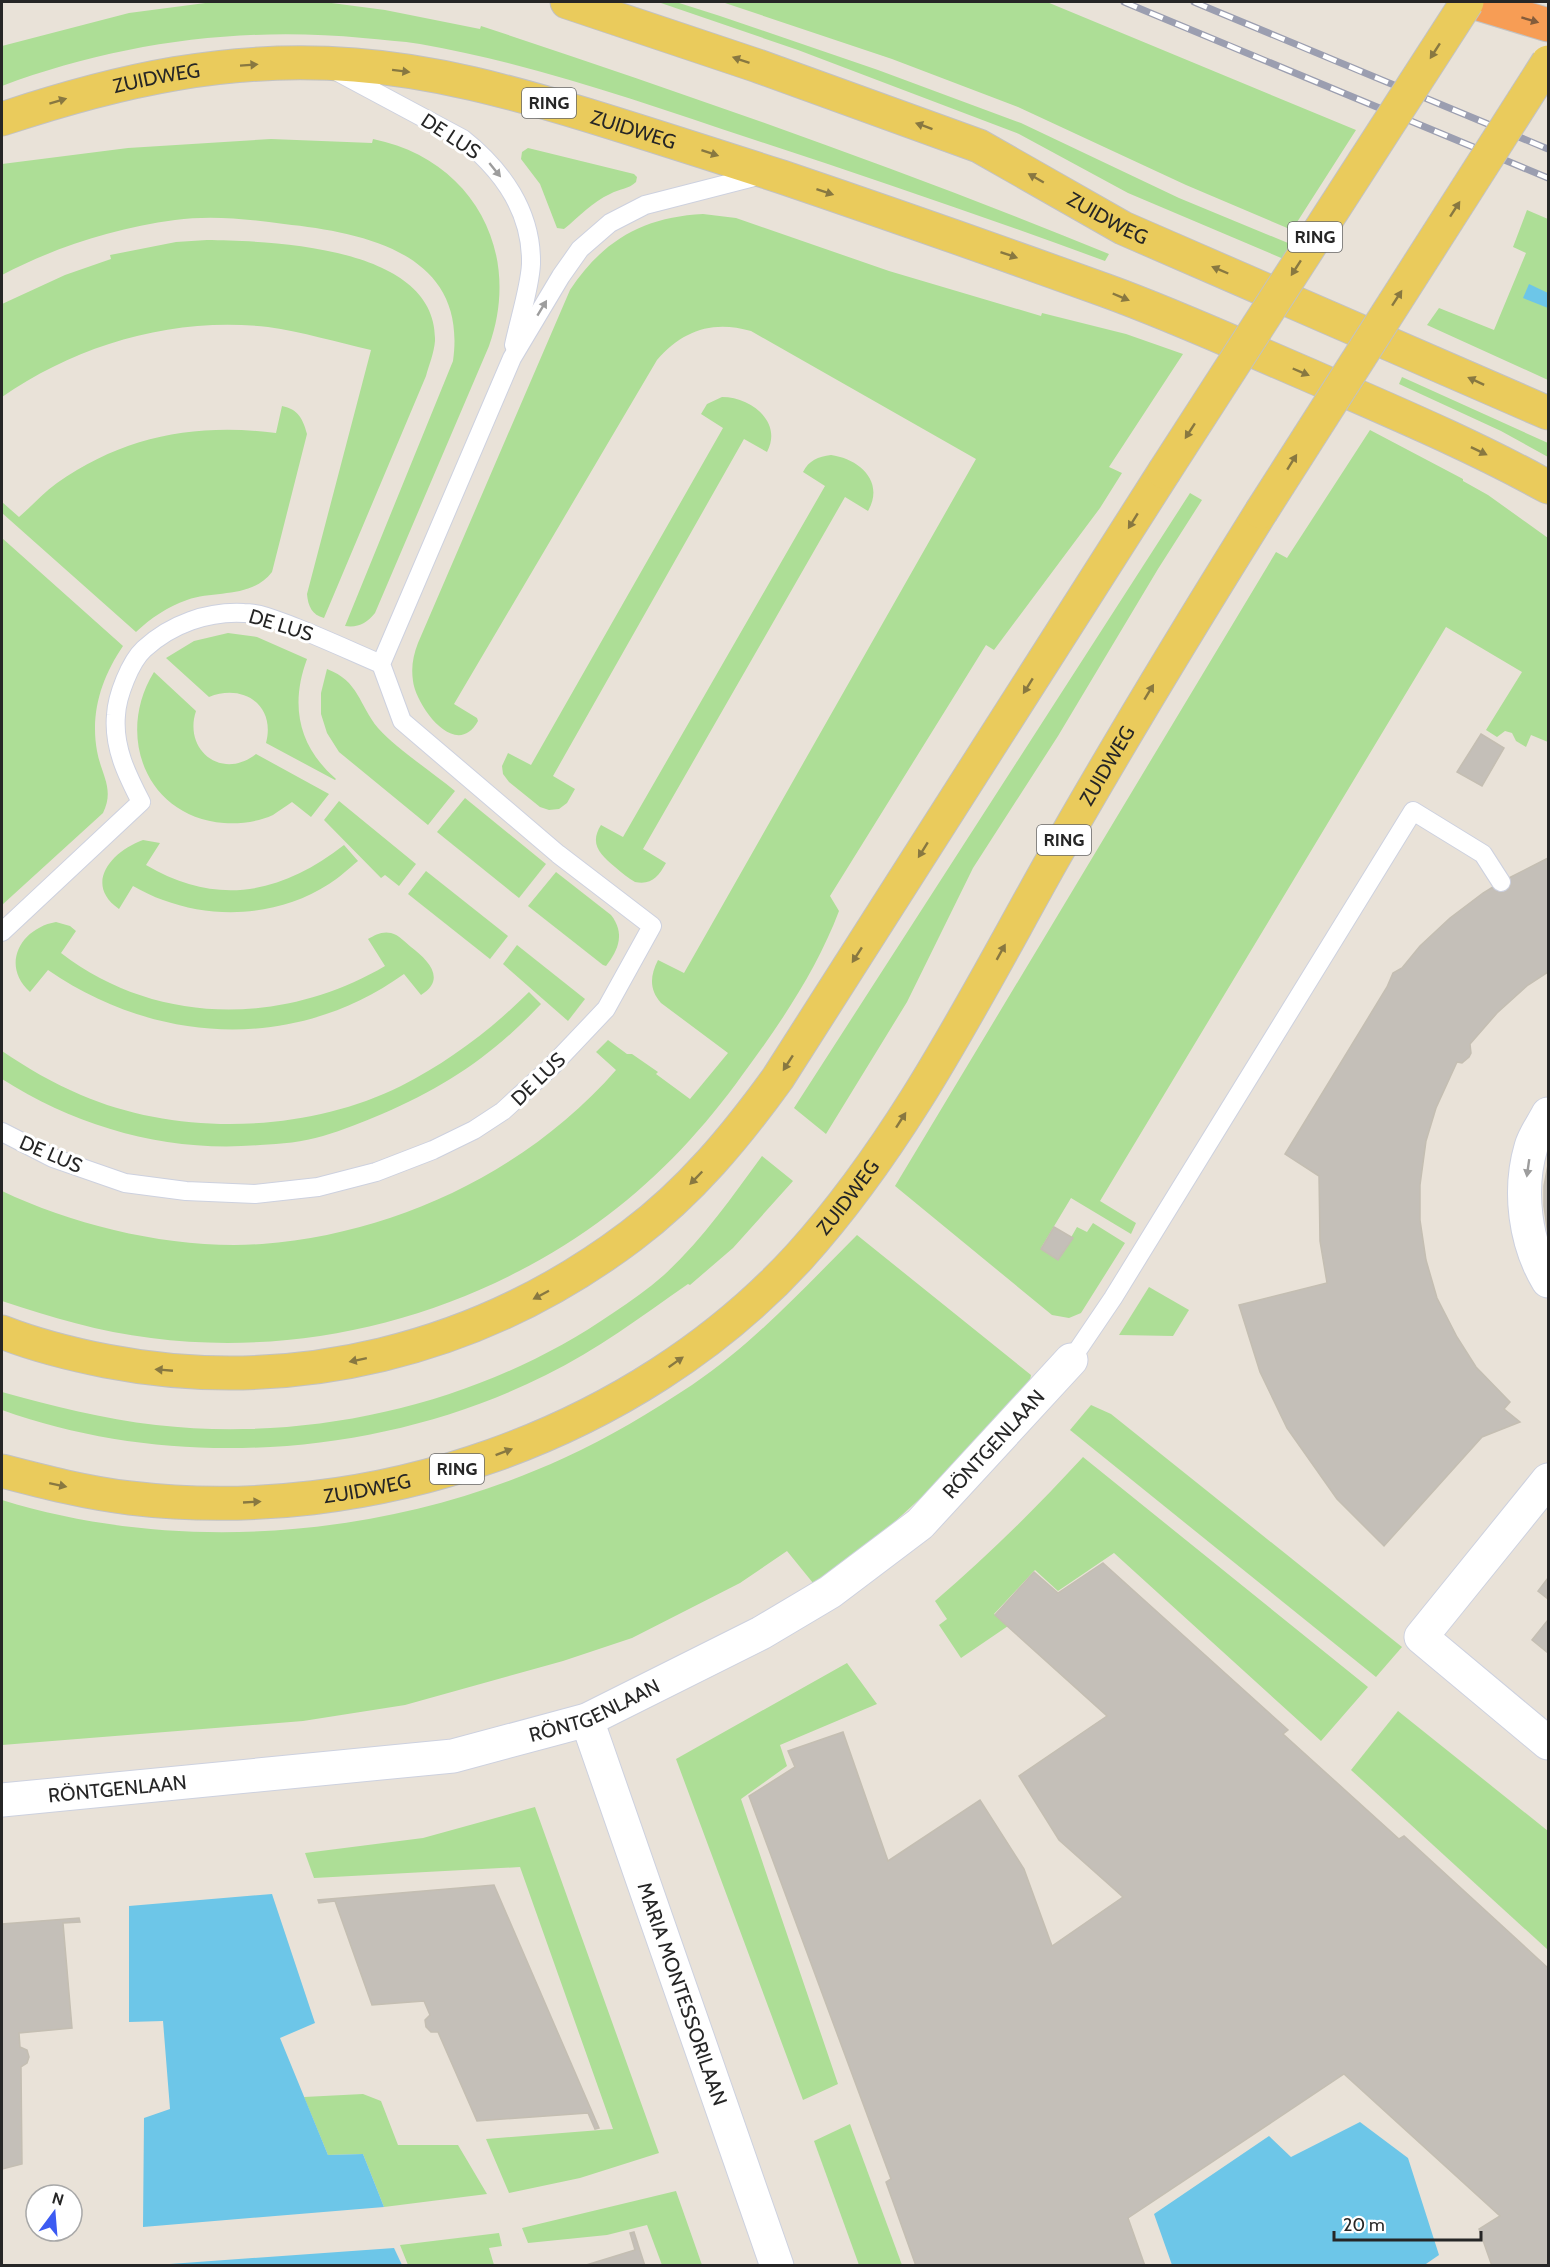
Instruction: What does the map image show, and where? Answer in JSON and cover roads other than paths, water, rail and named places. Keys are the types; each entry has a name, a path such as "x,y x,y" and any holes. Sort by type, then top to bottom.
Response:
{"highway":[{"path":"1469,2 1548,26"}],"main road":[{"name":"ZUIDWEG","path":"567,2 747,62 979,146 1123,228 1548,413"},
{"name":"RING","path":"2,1332 47,1347 115,1363 219,1374 300,1370 383,1354 435,1341 489,1320 545,1293 588,1267 673,1201 736,1135 770,1089 1164,472 1469,2"},
{"name":"ZUIDWEG","path":"2,1471 129,1498 210,1503 251,1503 340,1495 398,1485 454,1470 539,1437 616,1399 710,1338 777,1280 835,1214 869,1169 945,1051 1127,729 1261,512 1548,62"},
{"name":"ZUIDWEG","path":"2,120 79,95 168,74 256,64 357,65 487,86 666,138 1017,258 1185,322 1421,424 1548,487"}],"street":[{"path":"1548,1114 1531,1146 1524,1197 1529,1236 1548,1281"},
{"name":"RÖNTGENLAAN","path":"2,1800 453,1756 587,1720 761,1633 830,1592 920,1524 1071,1360"},
{"path":"1548,1480 1421,1637 1548,1743"},
{"name":"MARIA MONTESSORILAAN","path":"587,1720 777,2265"}],"lane":[{"name":"DE LUS","path":"321,63 463,139 481,153 509,188 520,209 527,231 531,266 512,358"},
{"name":"DE LUS","path":"2,1132 54,1158 125,1183 186,1191 255,1194 318,1187 376,1172 434,1150 494,1118 551,1067 606,1009 652,926 558,854 402,721 381,664 512,358 570,263 586,243 610,223 645,205 769,173"},
{"name":"DE LUS","path":"2,932 141,802 125,772 117,742 115,717 119,695 143,650 184,622 218,614 247,613 276,620 381,664"},
{"path":"1071,1360 1113,1298 1413,811 1483,854 1501,882"}],"water":[{"path":"1529,284 1548,293 1548,308 1523,298"},
{"path":"272,1894 315,2023 280,2038 328,2155 363,2154 384,2207 143,2227 144,2118 170,2109 163,2021 129,2022 129,1906"},
{"path":"1360,2122 1408,2158 1439,2255 1423,2266 1172,2265 1154,2214 1269,2136 1291,2157"},
{"path":"394,2248 402,2265 156,2265"}],"railway":[{"path":"1124,2 1548,178"},
{"path":"1194,2 1548,149"}]}
